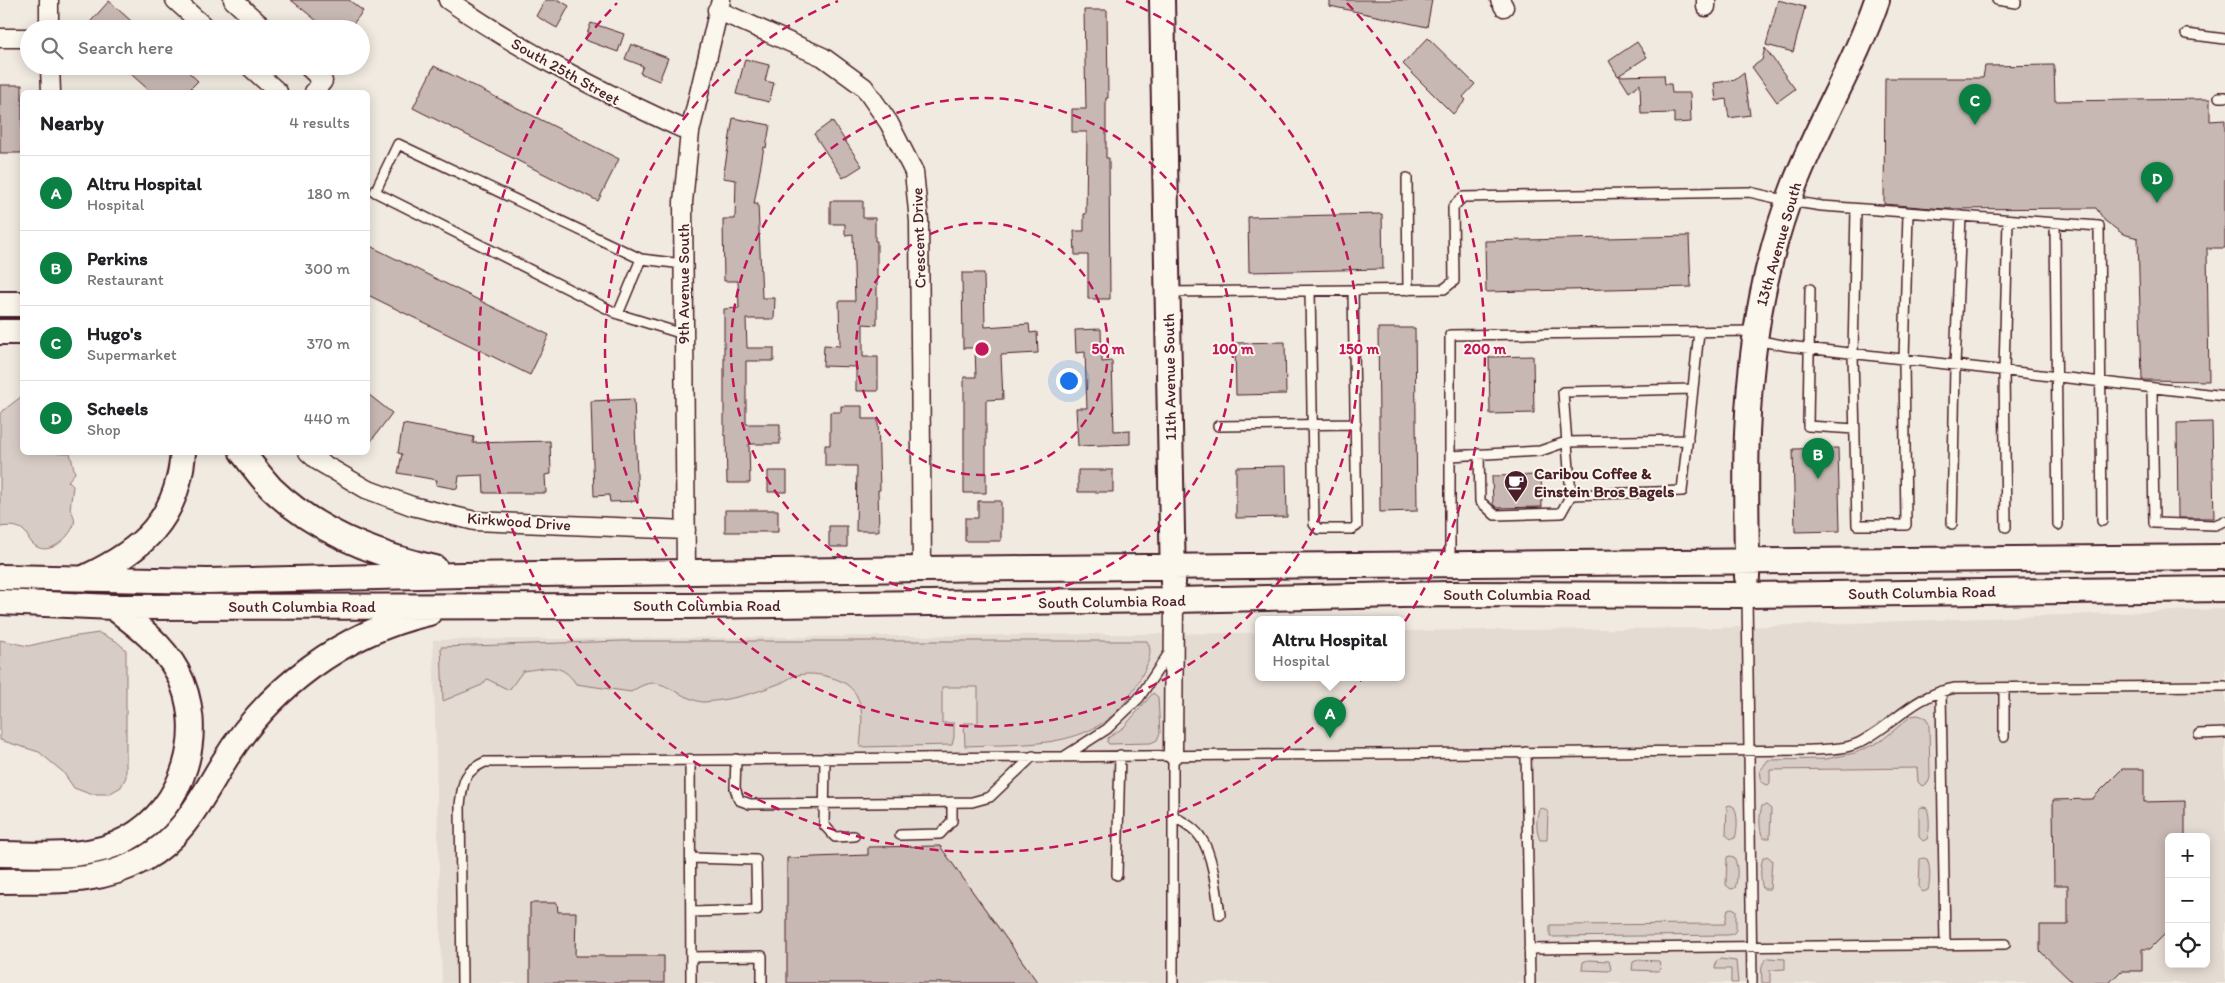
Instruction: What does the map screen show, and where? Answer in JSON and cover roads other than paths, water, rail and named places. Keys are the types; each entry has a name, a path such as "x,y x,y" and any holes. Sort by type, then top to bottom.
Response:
{"main road":[{"name":"11th Avenue South","path":"1162,0 1174,600"},
{"name":"13th Avenue South","path":"1747,595 1746,435 1759,306 1770,262 1789,201 1821,122 1877,0"},
{"path":"0,304 20,304"},
{"path":"0,332 20,332"},
{"path":"84,578 109,566 144,542 159,526 170,508 177,489 183,455"},
{"path":"244,455 272,488 306,516 358,545 420,565 463,575"},
{"name":"South Columbia Road","path":"0,576 208,581 922,568 2225,557"},
{"path":"615,606 644,600 668,589 680,581 686,572"},
{"name":"South Columbia Road","path":"0,602 113,608 615,606 1174,600 1449,594 1747,595 2220,588"},
{"path":"0,881 90,879 120,871 146,859 176,834 200,804 222,764 248,725 307,670 361,637 414,617 465,606"},
{"path":"0,854 93,851 126,840 146,826 165,808 179,783 189,756 191,720 186,692 177,672 165,653 146,634 113,608"}],"street":[{"path":"49,0 49,20"},
{"path":"175,0 197,20"},
{"path":"233,0 255,20"},
{"name":"South 25th Street","path":"448,0 540,59 616,99 690,132"},
{"name":"9th Avenue South","path":"686,572 683,202 690,132 719,5"},
{"name":"Crescent Drive","path":"719,5 824,57 864,87 889,122 914,172 920,220 922,568"},
{"path":"0,38 20,38"},
{"path":"50,75 51,90"},
{"path":"259,75 276,90"},
{"path":"316,90 323,81 317,75"},
{"name":"Kirkwood Drive","path":"311,455 318,461 366,489 412,506 475,521 686,530"},
{"name":"11th Avenue South","path":"1173,755 1174,600"}],"lane":[{"path":"1997,0 2016,3 2016,0"},
{"path":"2186,34 2225,39"},
{"path":"683,264 641,259 398,144 375,192 618,314 684,334"},
{"path":"1407,178 1408,290"},
{"path":"1167,292 1444,289 1454,281 1453,208 1463,197 1749,192 1789,201 1856,208 2099,226 2099,382 2102,522"},
{"path":"1856,208 1853,354 1857,525 1906,525 1904,360 1908,212"},
{"path":"1952,524 1955,366 1961,216"},
{"path":"2006,527 2004,371 2008,220"},
{"path":"2055,223 2055,377 2058,525"},
{"path":"618,314 641,259"},
{"path":"1810,289 1807,349 1808,426 1855,428"},
{"path":"1310,291 1314,524 1318,530 1352,529 1357,526 1353,290"},
{"path":"1571,495 1682,491 1699,332"},
{"path":"1450,564 1450,335 1699,332 1756,336 1807,349 2225,396"},
{"path":"2152,388 2154,523 2215,525 2225,521"},
{"path":"1479,454 1480,502 1495,515 1560,513 1571,495 1563,392 1693,389"},
{"path":"1218,426 1356,424"},
{"path":"1450,456 1540,451 1566,442 1688,440"},
{"path":"1747,595 1751,750 1752,983"},
{"path":"1064,756 1107,729 1139,698 1173,647"},
{"path":"462,983 460,805 462,783 471,769 485,762 503,760 1843,748 1864,741 1919,700 1955,688 2225,686"},
{"path":"2004,688 2004,736"},
{"path":"1942,691 1944,944"},
{"path":"2199,734 2225,733"},
{"path":"1526,752 1530,983"},
{"path":"1117,875 1120,755"},
{"path":"1173,755 1173,983"},
{"path":"736,759 735,788 739,800 750,804 972,802 990,797 1033,756"},
{"path":"825,758 824,825 835,837 854,836"},
{"path":"690,759 691,983"},
{"path":"900,835 940,834 952,821 952,802"},
{"path":"1174,816 1195,831 1202,839 1211,865 1220,915"},
{"path":"691,858 756,860 757,910 691,912"},
{"path":"1529,949 2005,944"},
{"path":"691,957 762,956 762,983"}],"place":[{"name":"Hugo's","path":"1975,125"},
{"name":"Scheels","path":"2157,203"},
{"name":"Perkins","path":"1818,479"},
{"name":"Caribou Coffee & Einstein Bros Bagels","path":"1516,503"},
{"name":"Altru Hospital","path":"1330,738"}]}
